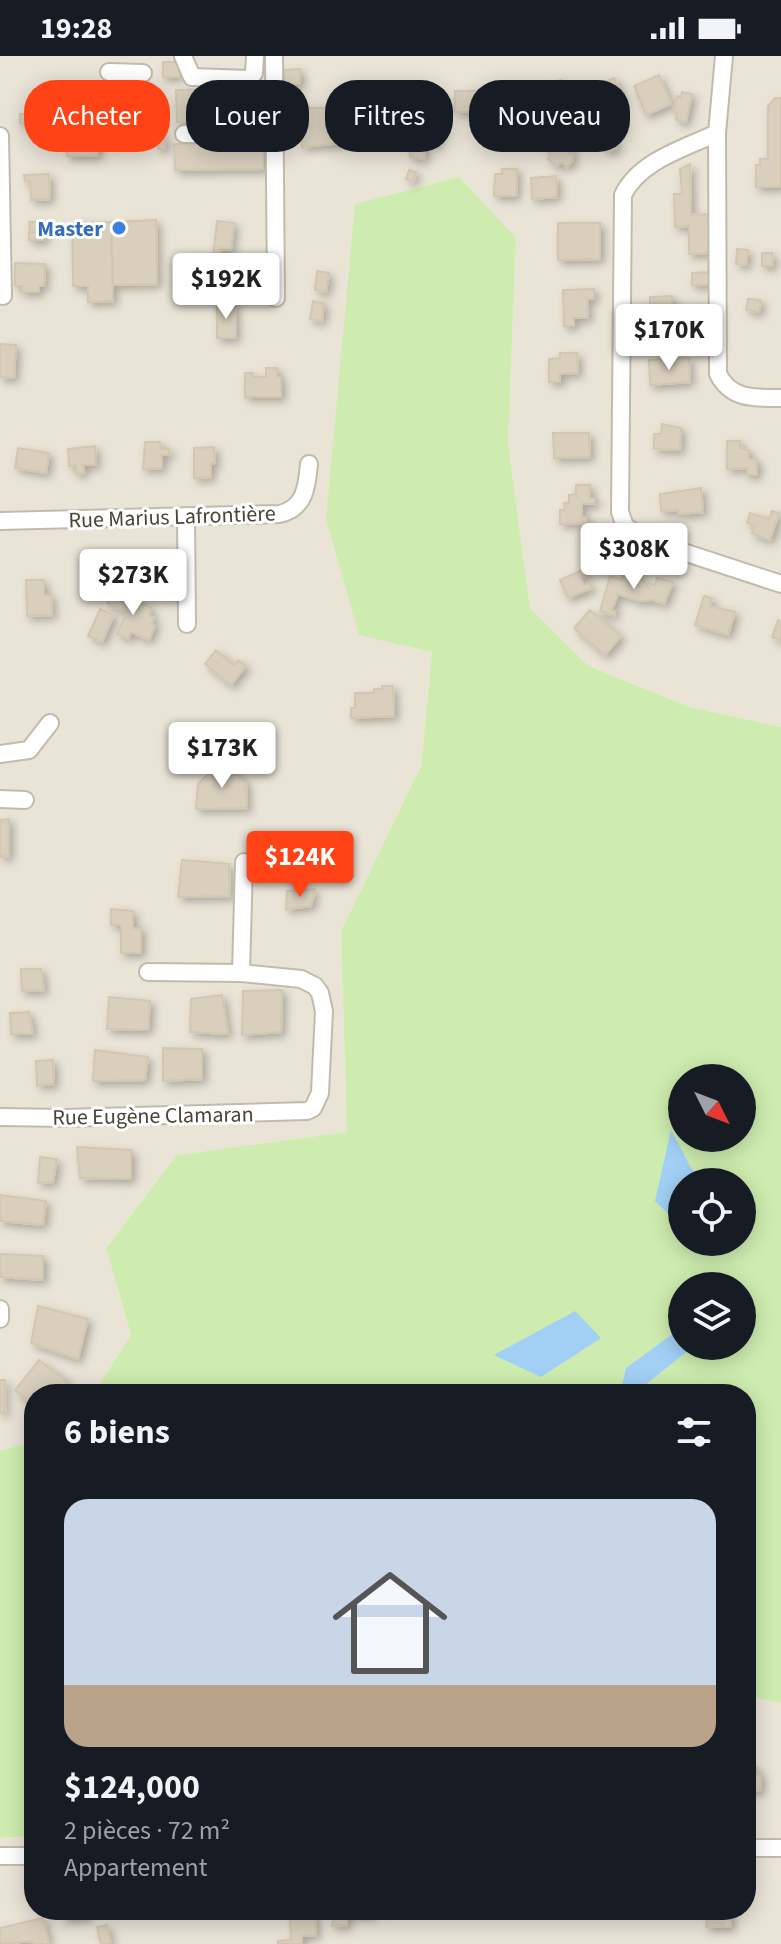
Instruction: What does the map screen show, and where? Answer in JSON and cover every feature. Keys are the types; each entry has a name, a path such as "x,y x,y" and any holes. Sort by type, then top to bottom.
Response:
{"street":[{"path":"183,56 192,77 249,79 254,73 255,56"},
{"path":"274,56 274,80"},
{"path":"724,56 717,133 718,374 727,387 738,395 781,398"},
{"path":"109,72 143,73"},
{"path":"717,133 646,168 630,182 623,195 620,512 625,526 644,539 781,584"},
{"path":"0,136 3,296"},
{"path":"275,152 276,298"},
{"name":"Rue Marius Lafrontière","path":"0,521 289,512 305,494 309,464"},
{"path":"186,516 187,624"},
{"path":"0,754 29,750 50,723"},
{"path":"0,799 25,800"},
{"path":"148,972 241,973 244,862"},
{"name":"Rue Eugène Clamaran","path":"0,1117 65,1118 307,1111 313,1108 320,1093 324,1011 320,993 308,981 301,979 241,973"},
{"path":"0,1309 0,1319"},
{"path":"756,1848 781,1848"},
{"path":"0,1856 24,1856"}],"shaded area":[{"path":"0,56 781,56 781,727 689,707 589,666 530,608 508,443 516,238 432,652 421,766 341,931 347,1132 177,1155 106,1248 131,1335 99,1384 24,1384 24,1444 0,1450"},
{"path":"267,65 267,80 186,80 186,91 181,91 181,66"},
{"path":"756,1698 781,1703 781,1944 0,1944 0,1838 24,1837 24,1920 756,1920"}],"green space":[{"path":"459,177 516,238 508,443 530,608 589,666 689,707 781,727 781,1703 756,1698 756,1384 646,1384 676,1360 756,1360 756,1272 668,1272 668,1337 627,1368 623,1384 99,1384 131,1335 106,1248 177,1155 347,1132 341,931 421,766 432,652 359,635 326,518 355,204","holes":["668,1064 756,1064 756,1152 682,1152 691,1168 756,1168 756,1256 668,1256 668,1168 675,1168 673,1152 668,1152"]},
{"path":"24,1444 24,1837 0,1838 0,1450"}],"water":[{"path":"668,1143 668,1152 683,1152 691,1168 668,1168 668,1214 655,1201"},
{"path":"575,1311 601,1338 541,1377 494,1355"},
{"path":"668,1337 668,1360 676,1360 646,1384 622,1384 626,1368"}],"building":[{"path":"163,62 179,62 179,77 163,77"},
{"path":"300,69 300,80 284,80 284,70"},
{"path":"135,75 135,80 113,80 113,76"},
{"path":"659,75 671,104 646,115 634,86"},
{"path":"176,90 186,90 186,122 177,122"},
{"path":"455,91 469,91 469,112 455,112"},
{"path":"682,92 692,94 686,122 676,120 677,113 674,112 677,96 681,97"},
{"path":"775,98 781,98 781,187 756,187 756,165 760,165 760,159 768,159 768,106"},
{"path":"309,108 325,108 325,145 309,146"},
{"path":"174,144 186,144 186,152 263,152 263,169 175,170"},
{"path":"67,152 98,152 98,156 67,156"},
{"path":"410,152 424,152 424,159 410,157"},
{"path":"549,152 569,152 573,160 567,167 561,162 557,166 548,159 552,154"},
{"path":"690,164 691,215 710,214 710,253 689,254 689,226 675,227 674,194 682,194 680,169"},
{"path":"502,169 517,169 516,196 494,196 495,174 502,174"},
{"path":"409,170 416,172 413,182 406,179"},
{"path":"49,174 50,199 31,200 30,181 25,181 24,175"},
{"path":"556,176 557,197 532,199 531,178"},
{"path":"156,220 157,284 113,285 111,222"},
{"path":"45,221 45,232 30,232 29,222"},
{"path":"217,221 234,223 231,250 220,249 219,258 213,257"},
{"path":"111,222 113,301 88,302 88,286 73,286 72,223"},
{"path":"558,223 600,223 600,259 558,260"},
{"path":"29,232 45,232 44,240 29,240"},
{"path":"737,249 748,250 746,265 736,264"},
{"path":"762,253 772,253 773,266 762,266"},
{"path":"15,263 45,264 44,286 39,286 39,292 22,292 22,286 15,286"},
{"path":"317,271 329,273 326,292 315,290"},
{"path":"711,272 711,285 692,285 692,273"},
{"path":"594,289 594,299 587,299 588,318 574,318 574,326 564,326 563,290"},
{"path":"672,296 672,309 664,310 664,315 650,315 650,297"},
{"path":"748,299 761,300 759,312 746,310"},
{"path":"313,301 324,303 322,321 310,319"},
{"path":"217,303 235,303 236,338 217,338"},
{"path":"0,344 16,345 14,378 0,377"},
{"path":"560,353 577,353 578,373 560,374 560,382 549,382 549,359 560,358"},
{"path":"689,358 690,382 650,385 649,360 665,359 665,366 674,366 674,359"},
{"path":"266,368 277,368 277,377 281,377 281,397 245,397 245,373 252,373 252,377 266,377"},
{"path":"662,424 681,428 680,450 654,449 654,434 661,434"},
{"path":"553,433 589,433 590,457 554,458"},
{"path":"727,441 740,441 740,448 749,450 749,459 757,459 757,475 747,475 747,468 727,469"},
{"path":"145,442 160,442 161,449 169,449 170,455 162,455 162,468 143,469"},
{"path":"95,446 96,465 83,465 84,473 76,474 76,465 69,466 68,449"},
{"path":"214,447 215,463 211,464 211,477 194,478 194,448"},
{"path":"18,448 49,453 46,473 15,468"},
{"path":"576,485 590,485 590,498 595,498 595,504 582,504 582,517 587,517 587,523 560,524 560,510 565,510 564,503 569,503 569,495 576,494"},
{"path":"701,488 703,512 678,514 678,510 661,511 660,494"},
{"path":"772,511 779,513 770,540 752,534 755,526 747,523 750,513 769,519"},
{"path":"626,568 634,571 633,575 643,578 645,586 649,588 650,584 655,585 657,578 673,582 664,604 618,594 612,610 615,611 614,616 600,611 610,576 622,580"},
{"path":"584,569 586,575 580,577 584,585 590,582 592,588 568,598 560,580"},
{"path":"26,580 44,580 44,595 51,595 52,615 27,616"},
{"path":"112,591 152,608 149,615 154,618 152,624 155,626 149,640 131,632 128,639 117,634 127,612 107,603"},
{"path":"704,596 712,598 710,606 735,612 728,635 695,625"},
{"path":"100,609 114,615 102,642 88,636"},
{"path":"590,610 621,636 605,655 574,628"},
{"path":"778,620 781,622 781,640 772,637"},
{"path":"216,650 234,665 238,660 246,666 231,685 205,664"},
{"path":"382,686 393,686 394,716 351,718 355,693 374,693 374,689 382,689"},
{"path":"219,762 246,781 247,808 196,809 198,784"},
{"path":"9,819 9,856 0,857 0,820"},
{"path":"182,860 229,864 230,896 178,897"},
{"path":"315,889 311,906 286,909 287,891"},
{"path":"111,909 133,911 133,928 140,928 141,925 141,953 121,953 121,925 111,925"},
{"path":"21,969 41,969 44,990 22,991"},
{"path":"282,990 281,1032 242,1035 243,991"},
{"path":"222,995 228,1034 190,1032 191,999"},
{"path":"109,997 150,1001 148,1030 107,1029"},
{"path":"29,1012 33,1034 11,1034 10,1013"},
{"path":"163,1048 202,1049 202,1079 163,1081"},
{"path":"95,1050 148,1057 145,1080 93,1081"},
{"path":"53,1060 54,1084 37,1085 36,1061"},
{"path":"77,1147 131,1150 131,1179 80,1178"},
{"path":"40,1157 57,1159 53,1182 38,1183"},
{"path":"0,1195 46,1201 43,1225 0,1221"},
{"path":"0,1254 43,1256 43,1280 0,1277"},
{"path":"38,1306 88,1319 78,1359 31,1343"},
{"path":"39,1360 68,1382 24,1384 24,1398 15,1390"},
{"path":"0,1380 5,1380 4,1413 0,1413"},
{"path":"756,1768 757,1775 761,1775 760,1791 756,1791"},
{"path":"43,1920 49,1944 33,1944 32,1941 0,1944 0,1928"},
{"path":"290,1920 315,1920 316,1935 302,1936 302,1944 278,1944 278,1941 291,1940"},
{"path":"333,1920 347,1920 347,1925 332,1926"},
{"path":"706,1920 709,1924 723,1923 723,1927 706,1927"},
{"path":"709,1920 731,1920 731,1927 723,1927 723,1923 709,1924"},
{"path":"107,1925 111,1944 101,1944 97,1927"}],"place":[{"name":"Master","path":"119,228"}]}
